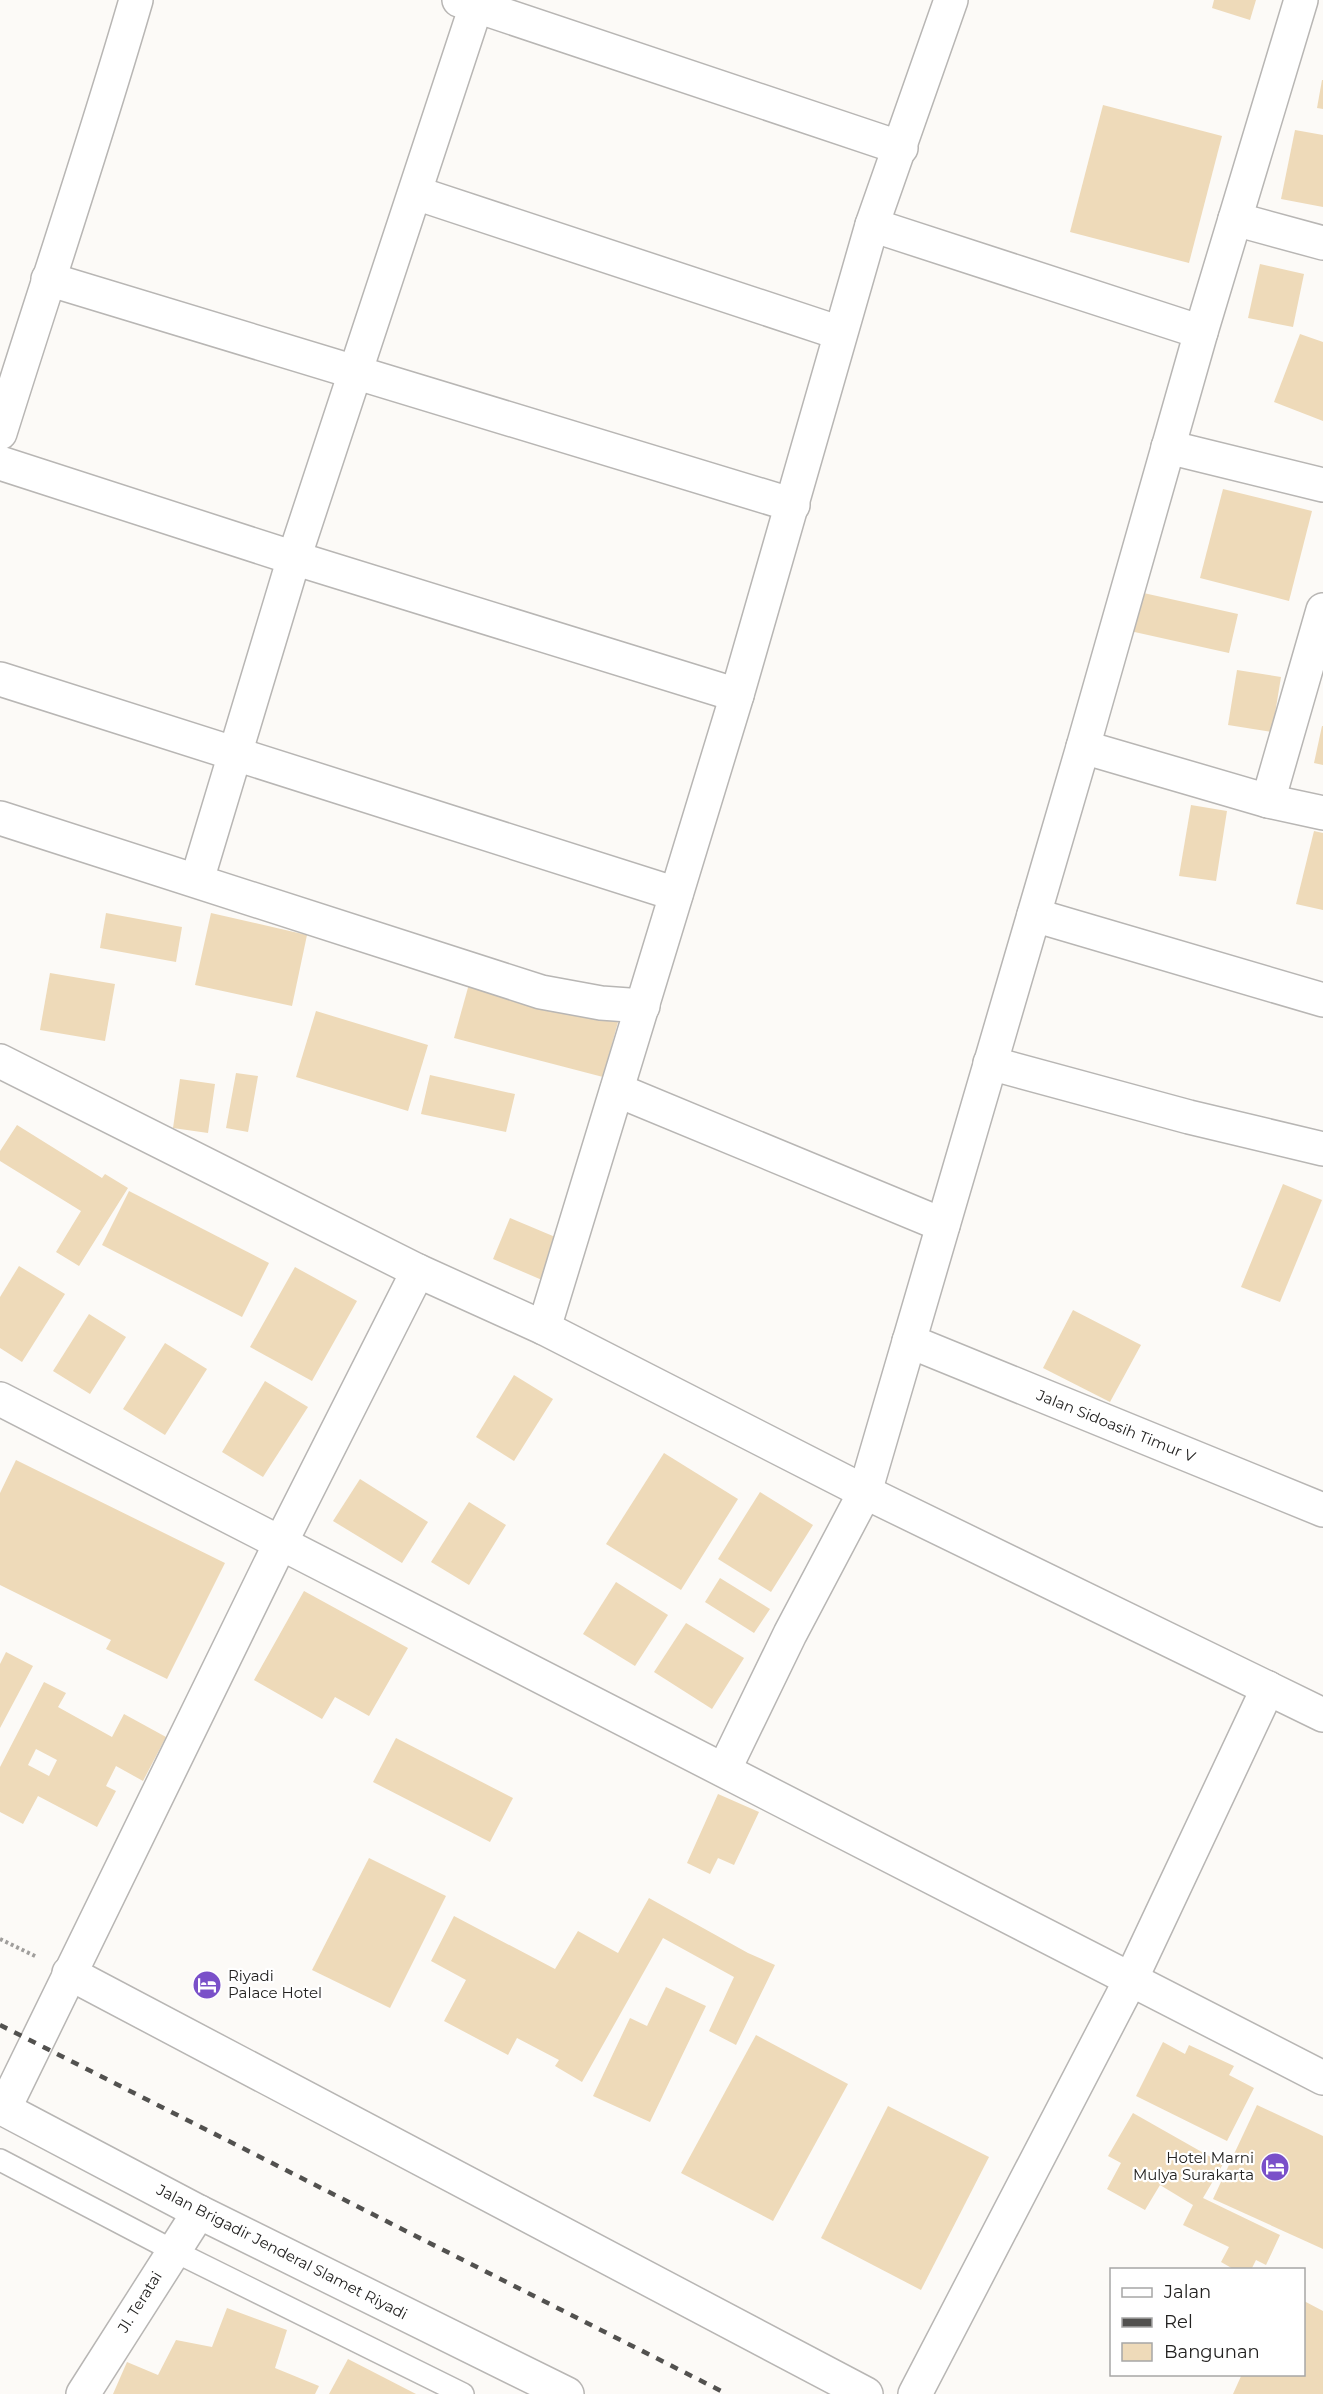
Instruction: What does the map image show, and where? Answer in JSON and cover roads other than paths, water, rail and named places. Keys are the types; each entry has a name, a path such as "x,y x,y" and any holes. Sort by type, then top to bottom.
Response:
{"street":[{"path":"0,433 111,87 136,0"},
{"path":"544,1328 737,695 872,225 901,148 951,0"},
{"path":"724,1770 790,1634 865,1492 1083,747 1201,332 1301,0"},
{"path":"196,880 294,558 354,372 416,193 471,2 901,148"},
{"path":"416,193 840,333"},
{"path":"1235,219 1323,243"},
{"path":"872,225 1201,332"},
{"path":"48,279 793,504"},
{"path":"1168,447 1323,485"},
{"path":"0,463 294,558 737,695"},
{"path":"1268,801 1323,610"},
{"path":"0,679 676,894"},
{"path":"1083,747 1268,801 1323,813"},
{"path":"0,818 541,992 600,1003 643,1006"},
{"path":"1034,915 1323,1000"},
{"path":"0,1061 418,1271 544,1328 865,1492 1323,1714"},
{"path":"990,1063 1189,1117 1323,1149"},
{"path":"617,1090 943,1225"},
{"path":"2,2108 281,1542 418,1271"},
{"name":"Jalan Sidoasih Timur V","path":"909,1341 1323,1510"},
{"path":"0,1399 1323,2078"},
{"path":"915,2394 1131,1979 1268,1688"},
{"path":"69,1973 866,2394"},
{"name":"Jalan Brigadir Jenderal Slamet Riyadi","path":"2,2108 199,2212 567,2394"},
{"name":"Jl. Teratai","path":"83,2394 172,2250 199,2212"}],"lane":[{"path":"0,2160 172,2250 463,2394"}],"railway":[{"path":"0,2025 727,2394"}],"place":[{"name":"Riyadi Palace Hotel","path":"207,1985"},
{"name":"Hotel Marni Mulya Surakarta","path":"1275,2167"}]}
